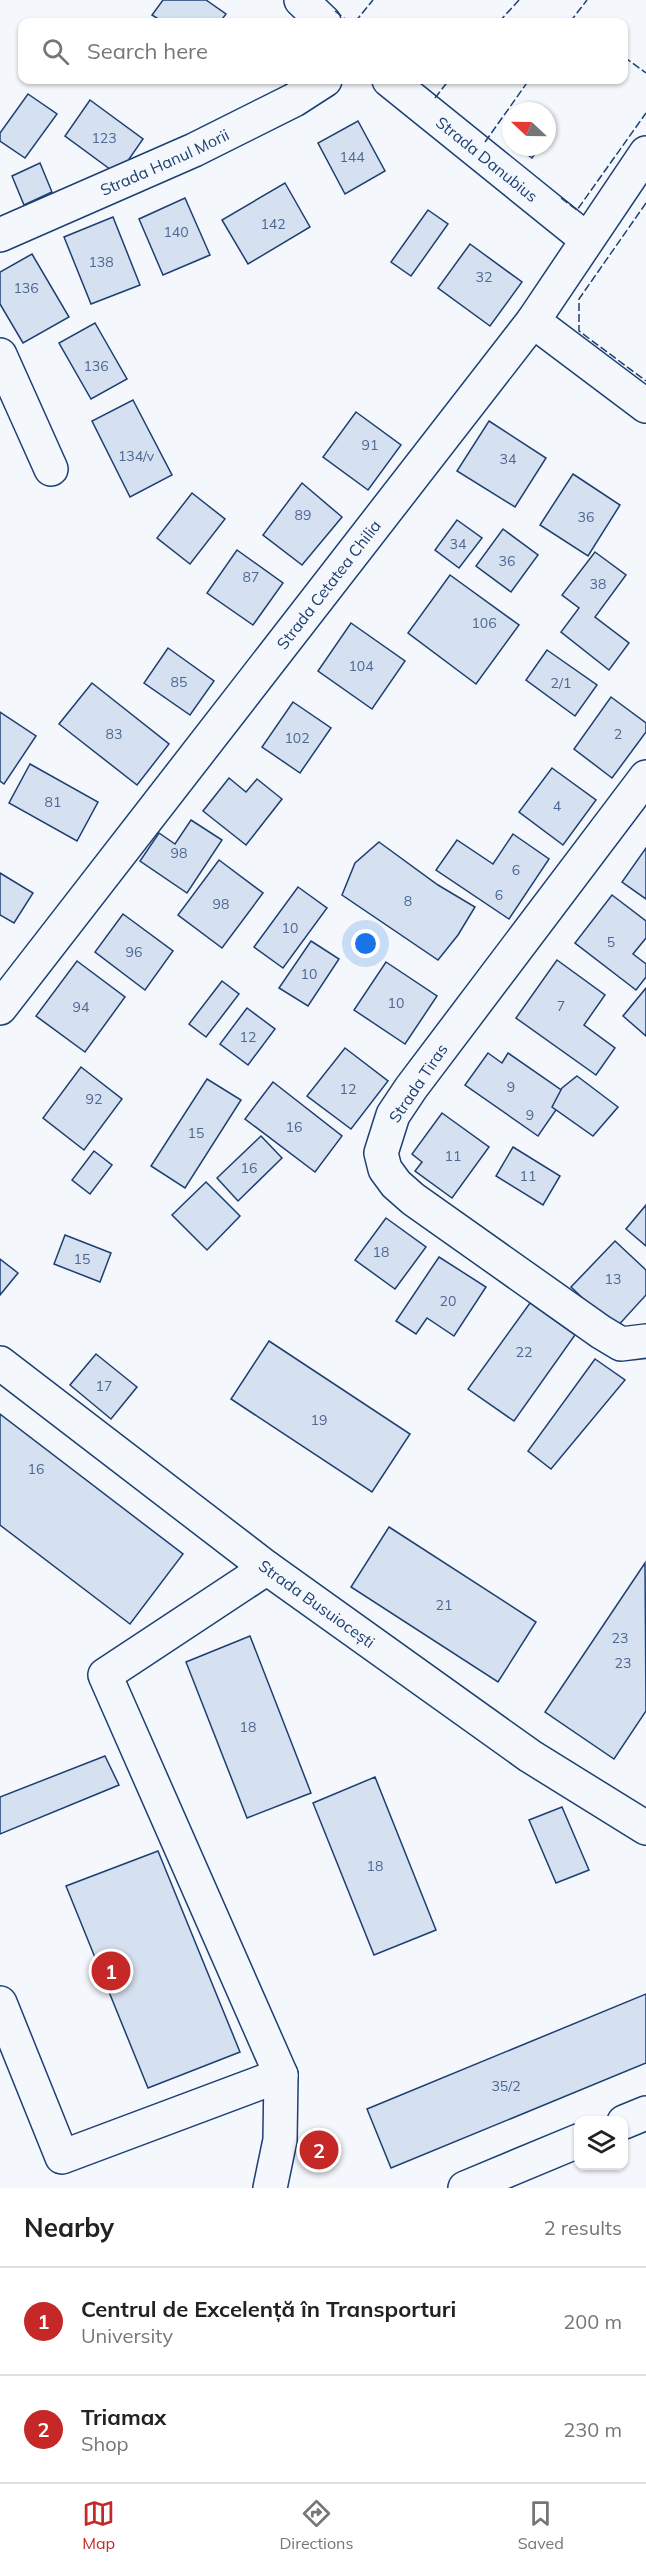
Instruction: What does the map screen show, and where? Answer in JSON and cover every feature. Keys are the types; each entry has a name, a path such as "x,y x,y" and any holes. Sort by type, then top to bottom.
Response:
{"street":[{"path":"301,0 320,18"},
{"name":"Strada Hanul Morii","path":"0,236 194,150 294,100 320,84"},
{"name":"Strada Danubius","path":"394,84 586,239"},
{"name":"Strada Cetatea Chilia","path":"0,1008 533,321 646,153"},
{"path":"533,321 646,406"},
{"path":"0,355 51,469"},
{"name":"Strada Tiras","path":"646,777 411,1088 393,1115 381,1153 385,1169 413,1199 601,1332 621,1344 646,1341"},
{"name":"Strada Busuiocești","path":"0,1363 267,1568 530,1756 646,1828"},
{"path":"267,1568 105,1675 281,2075 280,2140 270,2188"},
{"path":"0,2003 62,2157 281,2075"},
{"path":"628,2120 646,2113"},
{"path":"465,2188 574,2143"}],"building":[{"path":"163,0 206,0 226,14 223,18 157,18 152,15"},
{"path":"28,94 57,114 25,158 0,141 0,133"},
{"path":"90,100 143,139 118,175 65,136"},
{"path":"358,121 385,171 345,194 318,143"},
{"path":"40,163 52,192 24,205 12,176"},
{"path":"285,183 310,227 248,264 222,220"},
{"path":"185,198 210,255 163,275 139,219"},
{"path":"428,210 448,224 411,276 391,262"},
{"path":"113,217 140,285 91,304 64,237"},
{"path":"470,244 522,282 490,326 438,288"},
{"path":"32,254 69,317 23,343 0,304 0,272"},
{"path":"95,323 127,379 91,399 59,343"},
{"path":"133,400 172,475 130,497 92,421"},
{"path":"356,412 401,445 368,490 323,457"},
{"path":"489,421 546,458 515,507 457,471"},
{"path":"573,474 620,505 588,556 540,525"},
{"path":"302,483 342,517 302,565 263,535"},
{"path":"192,493 225,519 190,564 157,538"},
{"path":"457,520 482,538 459,568 435,550"},
{"path":"503,529 538,555 511,592 476,566"},
{"path":"237,550 283,583 253,625 207,593"},
{"path":"595,552 626,575 595,617 629,643 609,670 561,632 579,608 562,595"},
{"path":"450,575 519,625 476,684 408,633"},
{"path":"351,623 405,661 372,709 318,671"},
{"path":"168,648 214,681 190,715 144,683"},
{"path":"547,650 597,685 575,716 526,680"},
{"path":"92,683 169,744 137,785 59,724"},
{"path":"611,697 646,723 646,732 612,778 574,749"},
{"path":"293,702 331,728 300,773 262,747"},
{"path":"0,712 36,736 4,784 0,781"},
{"path":"30,764 98,802 77,841 9,803"},
{"path":"552,768 596,800 563,845 519,812"},
{"path":"229,778 246,792 257,779 282,799 246,845 203,811"},
{"path":"191,820 222,840 187,893 140,861 159,833 175,844"},
{"path":"513,834 549,859 509,919 436,870 457,840 493,864"},
{"path":"379,842 438,885 475,907 458,935 438,960 342,895 355,863"},
{"path":"646,848 646,899 622,882"},
{"path":"219,860 263,893 222,948 178,915"},
{"path":"0,873 33,893 14,923 0,915"},
{"path":"298,887 327,908 283,968 254,947"},
{"path":"612,895 646,921 646,938 633,954 646,964 646,977 636,990 575,943"},
{"path":"123,914 173,951 145,990 95,952"},
{"path":"311,941 339,959 308,1006 279,988"},
{"path":"557,960 605,995 584,1025 615,1048 596,1075 516,1018"},
{"path":"77,961 125,997 85,1052 36,1016"},
{"path":"386,962 437,996 405,1044 354,1010"},
{"path":"222,981 239,994 206,1037 189,1024"},
{"path":"646,988 646,1036 623,1016"},
{"path":"247,1008 275,1029 248,1065 220,1044"},
{"path":"345,1048 388,1081 351,1129 307,1096"},
{"path":"488,1053 502,1063 508,1053 567,1094 538,1136 465,1085"},
{"path":"81,1067 122,1099 84,1150 43,1118"},
{"path":"577,1076 618,1107 593,1136 552,1107 562,1088"},
{"path":"207,1079 241,1100 185,1188 151,1166"},
{"path":"273,1082 342,1136 315,1172 245,1119"},
{"path":"442,1113 489,1147 452,1198 415,1171 422,1162 412,1154"},
{"path":"261,1136 282,1158 238,1201 217,1178"},
{"path":"513,1147 560,1176 543,1205 496,1176"},
{"path":"94,1151 112,1165 90,1194 72,1180"},
{"path":"206,1182 240,1216 207,1250 172,1215"},
{"path":"646,1205 646,1246 626,1229"},
{"path":"386,1218 426,1247 395,1289 355,1260"},
{"path":"65,1235 111,1253 100,1282 54,1264"},
{"path":"615,1241 646,1270 646,1295 615,1329 571,1287"},
{"path":"439,1257 486,1287 454,1336 427,1318 416,1334 396,1321"},
{"path":"0,1259 18,1273 0,1295"},
{"path":"530,1303 575,1335 514,1421 468,1389"},
{"path":"269,1341 410,1434 372,1492 231,1399"},
{"path":"96,1354 137,1387 111,1419 70,1385"},
{"path":"595,1359 625,1380 551,1469 528,1451"},
{"path":"0,1414 183,1554 130,1624 0,1525"},
{"path":"389,1527 536,1622 498,1682 351,1587"},
{"path":"645,1563 646,1711 614,1759 545,1712"},
{"path":"250,1636 311,1793 247,1818 186,1662"},
{"path":"105,1756 119,1785 0,1834 0,1797"},
{"path":"375,1777 436,1930 374,1955 313,1803"},
{"path":"562,1807 589,1870 556,1883 529,1820"},
{"path":"158,1851 240,2052 148,2088 66,1886"},
{"path":"646,1994 646,2063 391,2168 367,2109"}],"fence":[{"path":"358,18 373,0"},
{"path":"503,18 519,0"},
{"path":"573,18 587,0"},
{"path":"335,11 344,18"},
{"path":"628,60 646,73"},
{"path":"435,98 446,84"},
{"path":"485,142 526,84"},
{"path":"561,198 577,210 646,113"},
{"path":"646,203 579,299 579,331 646,381"}],"place":[{"name":"Centrul de Excelență în Transporturi","path":"111,1971"},
{"name":"Triamax","path":"319,2150"}]}
